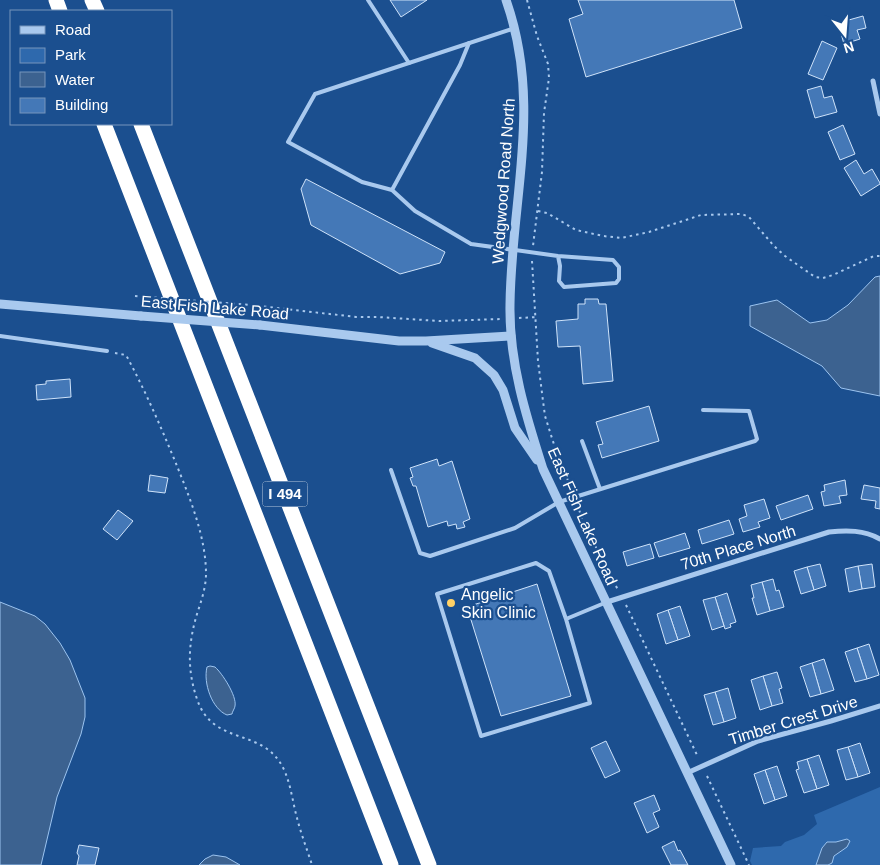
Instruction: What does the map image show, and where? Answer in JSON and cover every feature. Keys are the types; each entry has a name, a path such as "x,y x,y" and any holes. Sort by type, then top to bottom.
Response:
{"highway":[{"name":"I 494","path":"104,125 391,865"},
{"name":"I 494","path":"141,125 429,865"}],"street":[{"name":"Wedgwood Road North","path":"506,0 515,28 520,54 525,122 514,249 510,319 511,336"},
{"path":"873,81 880,114"},
{"name":"East Fish Lake Road","path":"0,304 260,325 399,340 426,341 511,336 516,372 524,407 543,469 731,865"},
{"path":"426,341 475,358 494,375 503,390 516,428 543,469"},
{"name":"70th Place North","path":"607,602 829,532 846,530 862,532 879,538"},
{"name":"Timber Crest Drive","path":"687,773 758,741 831,722 880,706"}],"lane":[{"path":"368,0 408,63"},
{"path":"515,28 314,94 288,142 362,182 392,190 415,211 471,244 558,256 613,260 619,267 619,279 616,283 564,287 559,281 560,266 558,256"},
{"path":"392,190 460,65 469,43"},
{"path":"0,336 107,351"},
{"path":"391,470 420,553 430,556 515,528 559,502 575,496 756,441 750,411 703,410"},
{"path":"582,441 600,488"},
{"path":"536,563 549,571 566,619 590,703 481,736 437,594 536,563"},
{"path":"566,619 607,602"}],"path":[{"path":"528,0 549,71 544,113 542,163 532,276 537,317 538,360 546,416 557,454 575,496 584,524 622,596 697,756"},
{"path":"538,211 547,213 576,230 621,238 649,232 701,215 742,214 749,217 785,256 814,276 823,278 874,256 880,256"},
{"path":"135,296 251,305 356,317 459,321 537,317"},
{"path":"107,351 126,355 155,412 192,503 203,547 206,575 192,632 189,660 198,701 206,717 218,728 260,744 280,762 287,779 297,820 312,865"},
{"path":"707,776 749,865"}],"green space":[{"path":"880,787 880,865 752,865 750,861 753,848 781,846 785,842 804,835 817,824 814,815"}],"water":[{"path":"880,276 880,396 841,388 822,366 750,326 750,306 777,300 810,323 827,320 848,305 875,277"},
{"path":"0,602 35,616 45,624 70,660 85,698 85,717 81,734 57,797 41,865 0,865"},
{"path":"207,667 215,667 225,679 234,697 235,707 232,714 227,715 222,712 210,695 206,673"},
{"path":"847,839 850,841 847,847 834,856 832,863 816,865 822,848 827,842"},
{"path":"213,855 226,857 240,865 199,865"}],"building":[{"path":"390,0 427,0 401,17"},
{"path":"578,0 734,0 742,28 586,77 569,19 583,14"},
{"path":"863,16 866,28 857,30 860,39 844,44 838,23"},
{"path":"822,41 837,48 823,80 808,74"},
{"path":"821,86 824,98 832,96 837,112 815,118 807,90"},
{"path":"843,125 855,154 840,160 828,132"},
{"path":"856,160 864,174 872,169 880,183 861,196 844,168"},
{"path":"306,179 445,252 440,263 400,274 311,225 301,189"},
{"path":"585,299 598,299 599,304 606,304 613,381 583,384 580,346 558,347 556,321 578,319 578,304 585,304"},
{"path":"70,379 71,397 37,400 36,385 46,384 46,381"},
{"path":"649,406 659,441 602,458 598,445 603,444 596,422"},
{"path":"437,459 439,466 452,461 470,519 463,522 465,527 457,529 456,524 448,526 447,521 428,527 416,486 413,486 410,478 413,477 410,468"},
{"path":"150,475 168,478 165,493 148,491"},
{"path":"845,480 847,495 839,496 841,503 824,506 821,492 825,491 824,485"},
{"path":"864,485 880,488 880,509 875,508 876,501 861,499"},
{"path":"808,495 813,509 781,520 776,506"},
{"path":"764,499 770,518 758,522 760,527 743,532 739,519 747,516 744,505"},
{"path":"118,510 133,521 117,540 103,529"},
{"path":"729,520 734,534 702,544 698,530"},
{"path":"685,533 690,548 659,557 654,543"},
{"path":"650,544 654,558 627,566 623,552"},
{"path":"820,564 826,586 814,590 807,567"},
{"path":"872,564 875,587 862,589 858,566"},
{"path":"858,566 862,589 849,592 845,569"},
{"path":"807,567 814,590 801,594 794,571"},
{"path":"773,579 776,591 779,590 784,607 770,611 762,582"},
{"path":"762,582 770,611 757,615 752,598 754,598 751,585"},
{"path":"537,584 571,696 501,716 467,607"},
{"path":"727,593 736,622 730,624 731,627 725,629 715,597"},
{"path":"715,597 724,626 712,630 703,600"},
{"path":"680,606 690,636 678,640 668,610"},
{"path":"668,610 678,640 666,644 657,614"},
{"path":"869,644 879,675 867,679 857,648"},
{"path":"857,648 867,679 855,682 845,652"},
{"path":"824,659 834,690 821,694 812,663"},
{"path":"812,663 821,694 810,697 800,667"},
{"path":"777,672 782,688 779,689 783,703 772,706 763,676"},
{"path":"763,676 772,706 760,710 751,680"},
{"path":"728,688 736,718 724,722 715,692"},
{"path":"715,692 724,722 713,725 704,695"},
{"path":"606,741 620,771 605,778 591,748"},
{"path":"860,743 870,773 858,777 848,747"},
{"path":"848,747 858,777 846,780 837,750"},
{"path":"819,755 829,785 817,789 807,759"},
{"path":"807,759 817,789 804,793 796,770 799,769 797,762"},
{"path":"777,766 787,796 775,800 765,770"},
{"path":"765,770 775,800 764,804 754,774"},
{"path":"654,795 660,810 653,813 659,827 647,833 634,803"},
{"path":"674,841 678,851 680,850 688,865 671,865 662,847"},
{"path":"79,845 99,848 95,865 77,865"}],"place":[{"name":"Angelic Skin Clinic","path":"451,603"}]}
